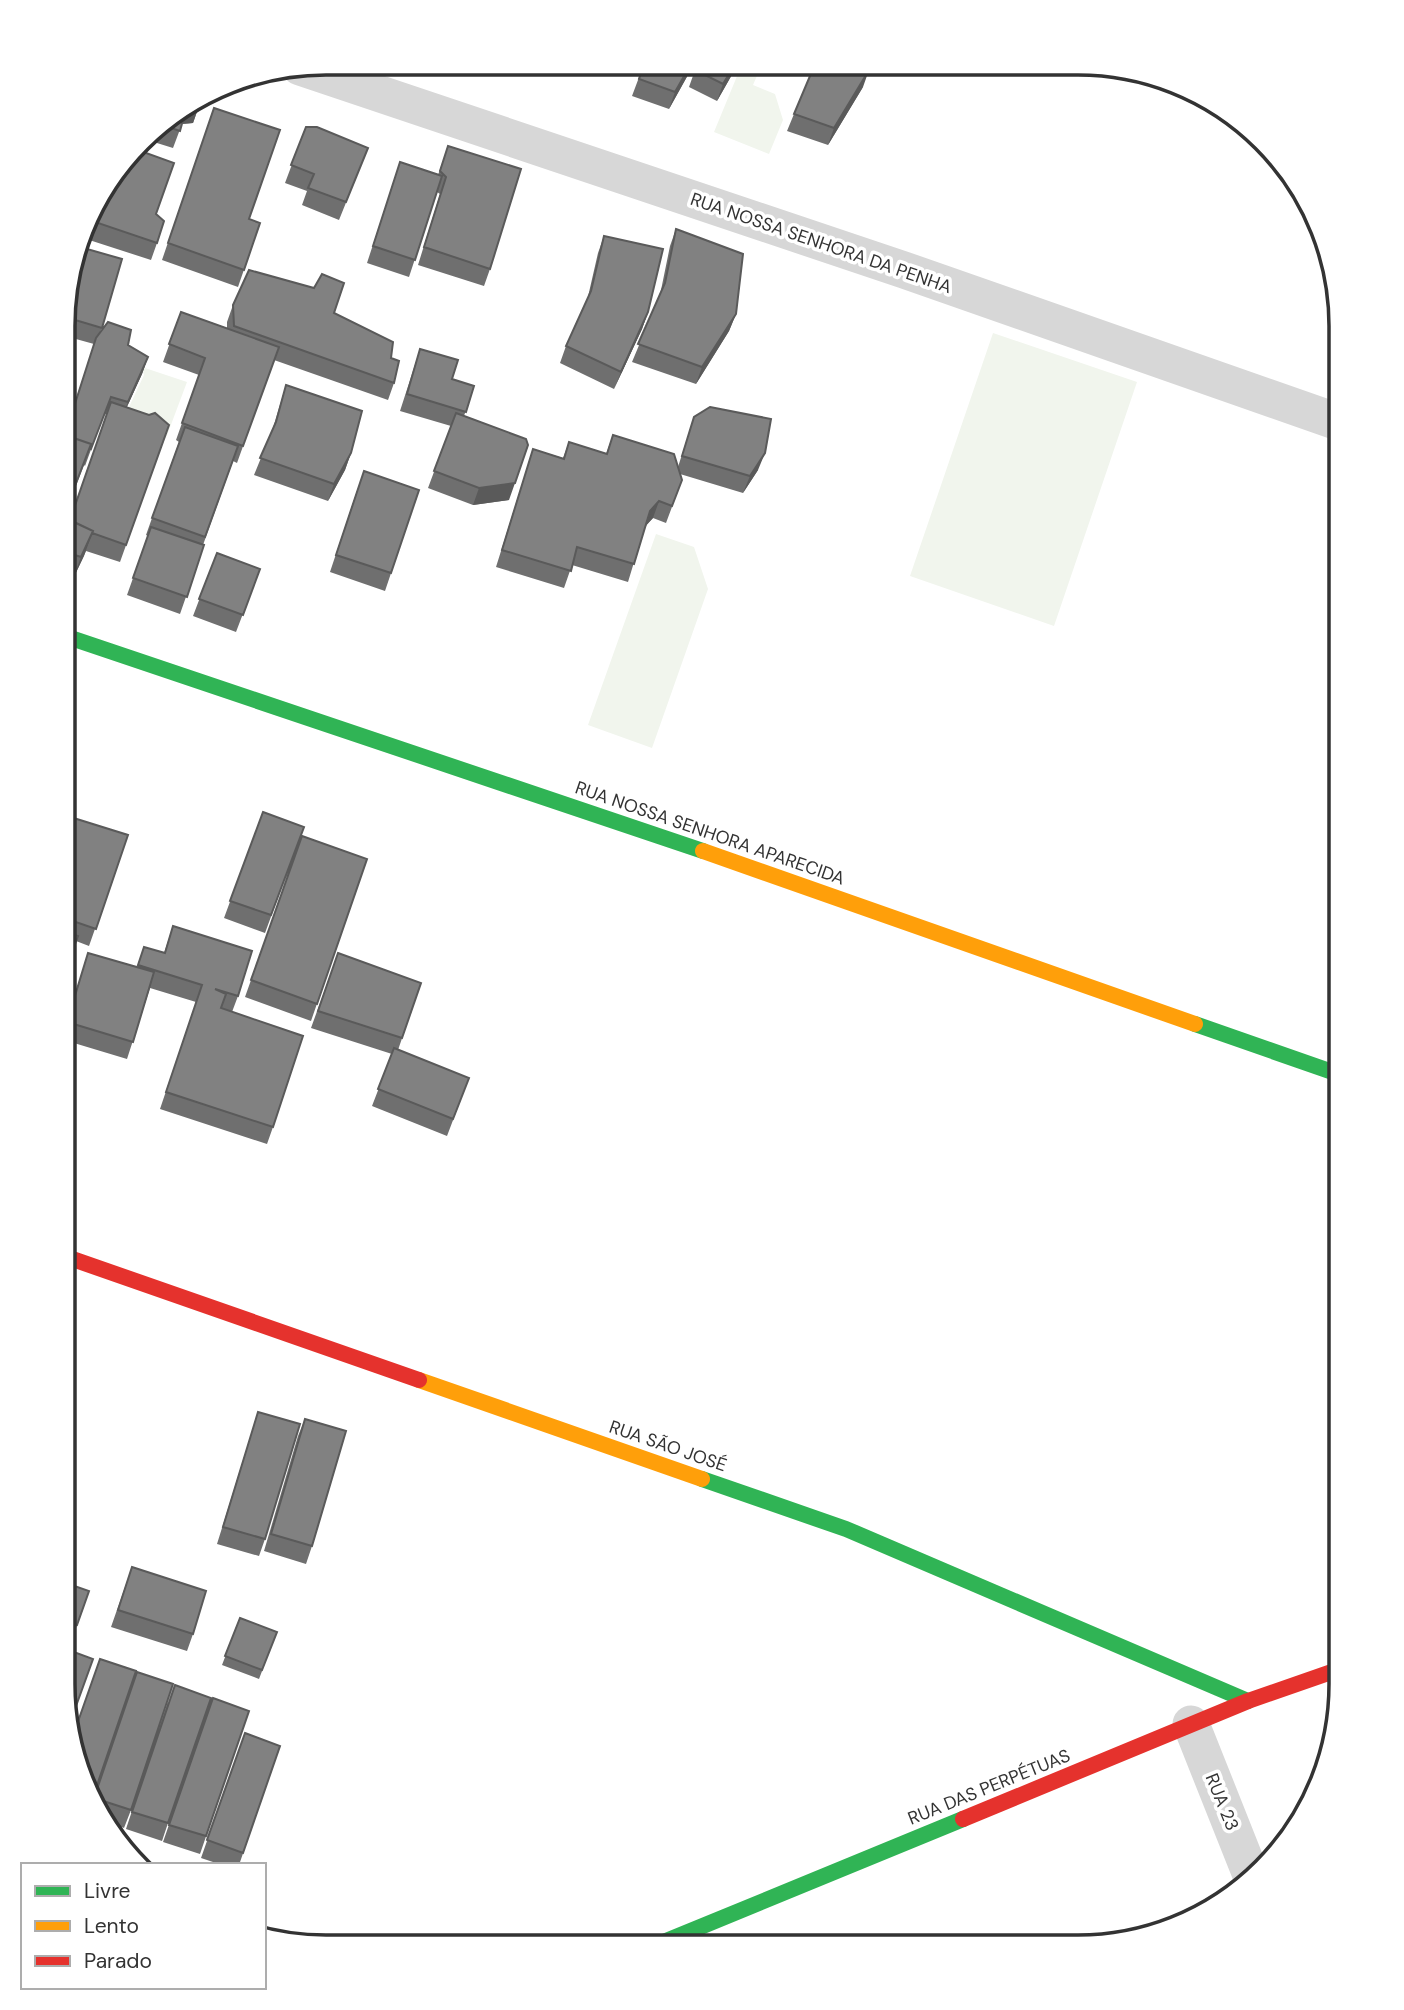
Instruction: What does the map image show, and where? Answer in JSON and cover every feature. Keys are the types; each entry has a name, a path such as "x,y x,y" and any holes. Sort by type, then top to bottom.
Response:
{"street":[{"name":"RUA NOSSA SENHORA DA PENHA","path":"324,75 904,270 1329,419"},
{"name":"RUA NOSSA SENHORA APARECIDA","path":"75,639 778,876 1329,1071"},
{"name":"RUA SÃO JOSÉ","path":"75,1260 846,1529 1248,1701"},
{"name":"RUA DAS PERPÉTUAS","path":"681,1935 1191,1724 1329,1673"},
{"name":"RUA 23","path":"1191,1724 1248,1868"}],"shaded area":[{"path":"737,75 757,75 753,85 775,94 783,120 769,154 714,132"},
{"path":"993,333 1137,382 1054,626 910,576"},
{"path":"142,367 187,382 166,438 153,428 122,422 144,375"},
{"path":"656,534 694,547 708,589 652,748 588,725"}],"building":[{"path":"640,75 685,75 675,92 639,79"},
{"path":"705,75 728,75 723,84"},
{"path":"810,75 866,75 834,128 794,114"},
{"path":"214,108 280,130 249,219 260,223 244,270 168,243"},
{"path":"183,121 180,131 172,128"},
{"path":"306,127 317,127 368,148 346,202 308,188 314,174 291,165"},
{"path":"448,146 521,169 490,269 424,247 446,177 440,171"},
{"path":"145,153 174,163 156,214 164,221 157,243 97,223 127,173"},
{"path":"400,162 442,176 415,260 373,246"},
{"path":"676,229 743,254 736,314 702,367 638,344 665,283"},
{"path":"604,236 663,249 648,312 621,372 566,346 591,291"},
{"path":"88,249 122,259 102,328 75,320 77,293"},
{"path":"249,270 314,288 322,274 344,283 334,313 393,342 391,358 399,361 394,383 234,326 233,305"},
{"path":"181,312 279,347 243,446 182,423 205,358 169,344"},
{"path":"108,322 131,330 128,345 148,357 128,402 111,397 91,449 91,444 75,438 75,404 96,338"},
{"path":"420,349 458,360 452,379 474,386 466,412 407,394"},
{"path":"286,385 362,411 351,453 334,484 260,458 276,422"},
{"path":"111,402 149,415 155,413 169,425 126,545 92,533 93,531 75,522 75,506"},
{"path":"710,407 771,419 765,453 750,476 682,456 694,417"},
{"path":"456,413 526,439 528,445 515,483 479,488 434,471"},
{"path":"185,427 238,446 205,537 152,518"},
{"path":"613,435 674,454 682,480 672,506 659,501 650,511 634,564 577,547 571,571 502,550 533,449 564,459 569,442 607,454"},
{"path":"75,438 91,444 75,486"},
{"path":"364,471 419,490 391,573 336,555"},
{"path":"75,523 93,531 81,557 75,555"},
{"path":"151,527 204,545 187,597 133,578"},
{"path":"217,553 260,569 243,615 199,599"},
{"path":"263,812 304,827 271,915 230,901"},
{"path":"75,818 128,835 96,929 75,922"},
{"path":"302,836 367,859 317,1004 251,980"},
{"path":"173,926 252,951 238,996 215,989 226,994 221,1008 303,1036 273,1127 166,1092 202,985 138,965 144,947 165,953"},
{"path":"88,953 154,972 133,1042 75,1024 75,996"},
{"path":"338,953 421,983 402,1038 318,1011"},
{"path":"394,1048 469,1078 453,1119 378,1089"},
{"path":"258,1412 300,1424 265,1539 223,1527"},
{"path":"305,1419 346,1431 312,1546 271,1534"},
{"path":"132,1567 206,1591 193,1634 118,1610"},
{"path":"75,1586 89,1591 77,1625 75,1624"},
{"path":"240,1618 277,1632 262,1670 225,1656"},
{"path":"75,1652 93,1659 76,1705"},
{"path":"100,1659 136,1671 97,1786 78,1722"},
{"path":"137,1672 173,1684 131,1810 105,1801 98,1788"},
{"path":"175,1685 211,1698 168,1823 132,1812"},
{"path":"213,1698 249,1711 206,1836 169,1825"},
{"path":"245,1733 280,1746 243,1853 207,1840"}],"traffic: fast":[{"path":"75,639 703,851"},
{"path":"1195,1024 1329,1071"},
{"path":"702,1479 846,1529 1248,1701"},
{"path":"681,1935 963,1819"}],"traffic: slow":[{"path":"703,851 1195,1024"},
{"path":"419,1380 702,1479"}],"traffic: jam":[{"path":"75,1260 419,1380"},
{"path":"963,1819 1248,1701 1329,1673"}]}
